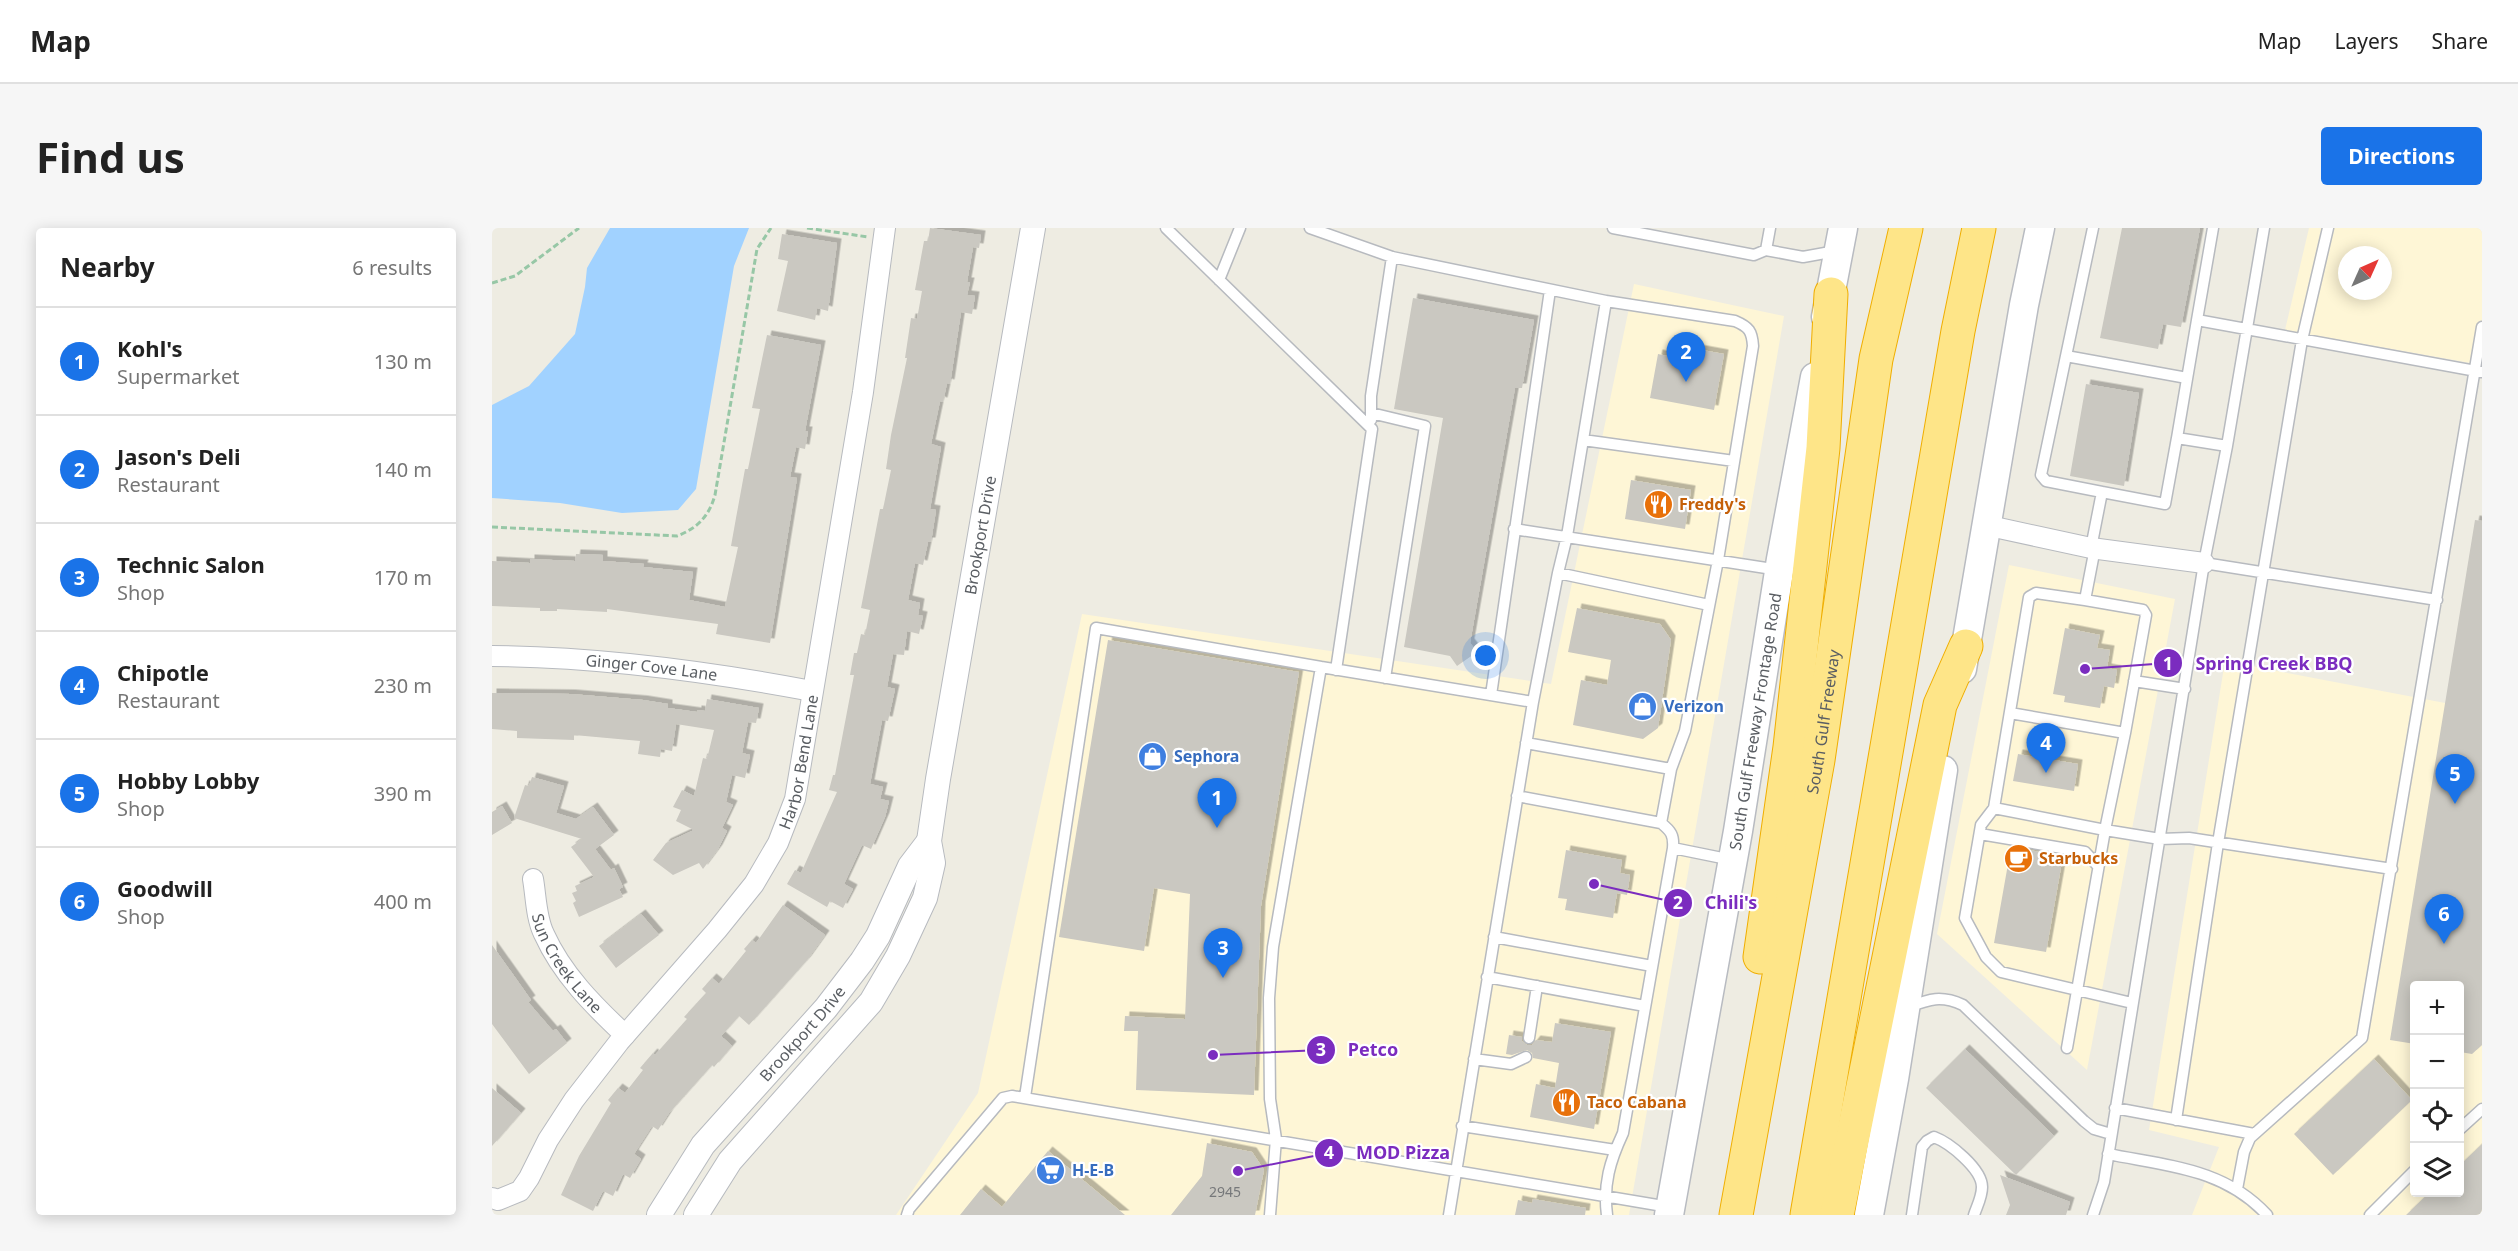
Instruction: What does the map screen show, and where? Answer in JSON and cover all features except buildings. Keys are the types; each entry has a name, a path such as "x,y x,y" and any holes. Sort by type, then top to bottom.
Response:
{"highway":[{"name":"South Gulf Freeway","path":"1735,1215 1818,760 1876,359 1906,228"},
{"path":"1808,1215 1958,331 1978,228"},
{"path":"1735,1215 1746,1056 1790,747 1823,447 1831,294"},
{"path":"1837,1215 1940,705 1966,646"}],"main road":[{"path":"1869,1215 1894,1079 1937,804 1985,525 2024,304 2040,228"},
{"name":"South Gulf Freeway Frontage Road","path":"1670,1211 1732,860 1779,570 1841,239"}],"street":[{"name":"Brookport Drive","path":"696,1215 730,1161 871,1002 898,956 925,898 933,863 929,841 1033,228"},
{"name":"Harbor Bend Lane","path":"495,1199 520,1191 530,1178 548,1140 574,1100 625,1035 754,884 778,843 795,799 863,392 885,234"},
{"path":"1985,525 2093,548 2204,563"},
{"name":"Ginger Cove Lane","path":"492,656 653,666 812,691"},
{"name":"Brookport Drive","path":"658,1215 703,1145 819,1016 862,961 878,936 910,866 929,841"},
{"name":"Sun Creek Lane","path":"533,879 543,932 567,975 596,1008 625,1035"}],"lane":[{"path":"1166,228 1372,429"},
{"path":"1219,280 1240,228"},
{"path":"1310,228 1392,257 1606,302 1736,321 1746,326 1752,333 1753,346 1718,560 1685,731 1671,769 1661,823"},
{"path":"1613,228 1754,255 1766,250 1803,257 1841,239"},
{"path":"1766,250 1770,228"},
{"path":"2093,228 2041,475 2046,480 2165,504 2214,228"},
{"path":"2093,1215 2104,1182 2204,563 2227,446 2264,228"},
{"path":"2176,1120 2218,843 2302,340 2328,228"},
{"path":"1336,670 1372,429 1371,396 1392,257"},
{"path":"1491,695 1550,290"},
{"path":"1449,1215 1533,702 1567,536 1606,302"},
{"path":"2198,320 2478,372"},
{"path":"2237,1189 2244,1152 2254,1134 2362,1038 2478,372 2482,327"},
{"path":"2066,356 2187,378"},
{"path":"1371,413 1425,426 1385,678"},
{"path":"2177,438 2227,446"},
{"path":"1583,440 1734,460"},
{"path":"2085,600 2102,492"},
{"path":"1514,528 1779,570"},
{"path":"2204,563 2437,600"},
{"path":"1558,573 1709,605"},
{"path":"2067,1048 2075,990 2146,615 2143,610 2036,593 2029,597 1994,808 1982,825 1965,918 1986,957 2001,972 2075,990 2132,1003"},
{"path":"1025,1097 1096,628 1533,702"},
{"path":"1270,1215 1276,1139 1270,1099 1268,988 1273,946 1321,667"},
{"path":"2134,681 2185,689"},
{"path":"2010,713 2125,733"},
{"path":"1526,743 1671,769"},
{"path":"1517,796 1661,823 1670,830 1674,837 1623,1132 1606,1176 1607,1215"},
{"path":"1994,808 2160,839 2188,838 2392,869"},
{"path":"1980,834 2085,852 2098,866"},
{"path":"1673,848 1732,860"},
{"path":"1494,937 1652,966"},
{"path":"1487,977 1645,1006"},
{"path":"1529,1038 1537,986"},
{"path":"1905,1009 1927,1000 1947,998 1963,1005 2084,1121 2094,1129 2111,1134"},
{"path":"1474,1059 1511,1064 1526,1057"},
{"path":"907,1215 1003,1098 1025,1097 1605,1196 1670,1211"},
{"path":"2115,1108 2254,1134"},
{"path":"2464,1125 2482,1108"},
{"path":"1462,1126 1615,1150"},
{"path":"1911,1215 1922,1147 1934,1137 1952,1146 1980,1176 1982,1194 1974,1215"},
{"path":"2108,1154 2209,1174 2237,1189 2267,1215"},
{"path":"2370,1215 2410,1176"}],"path":[{"path":"492,283 515,276 579,228"},
{"path":"492,527 677,536 688,532 707,516 715,495 757,249 771,228"},
{"path":"807,228 885,234"}],"shaded area":[{"path":"2309,228 2482,228 2482,365 2285,330"},
{"path":"1634,284 1784,316 1629,1215 896,1215 978,1093 1082,614 1551,684"},
{"path":"2009,565 2175,599 2087,1070 1937,934"},
{"path":"2225,661 2482,710 2482,1215 2192,1215 2219,1147 2149,1130"}],"water":[{"path":"610,228 749,228 734,266 696,489 678,510 622,513 560,503 492,498 492,405 529,386 575,334 587,268"}],"place":[{"name":"Jason's Deli","path":"1686,382"},
{"name":"Freddy's","path":"1658,504"},
{"name":"Spring Creek BBQ","path":"2085,669"},
{"name":"Verizon","path":"1643,706"},
{"name":"Sephora","path":"1153,756"},
{"name":"Chipotle","path":"2046,773"},
{"name":"Hobby Lobby","path":"2455,804"},
{"name":"Kohl's","path":"1217,828"},
{"name":"Starbucks","path":"2018,858"},
{"name":"Chili's","path":"1594,884"},
{"name":"Goodwill","path":"2444,944"},
{"name":"Technic Salon","path":"1223,978"},
{"name":"Petco","path":"1213,1055"},
{"name":"Taco Cabana","path":"1566,1102"},
{"name":"H-E-B","path":"1051,1170"},
{"name":"MOD Pizza","path":"1238,1171"}]}
